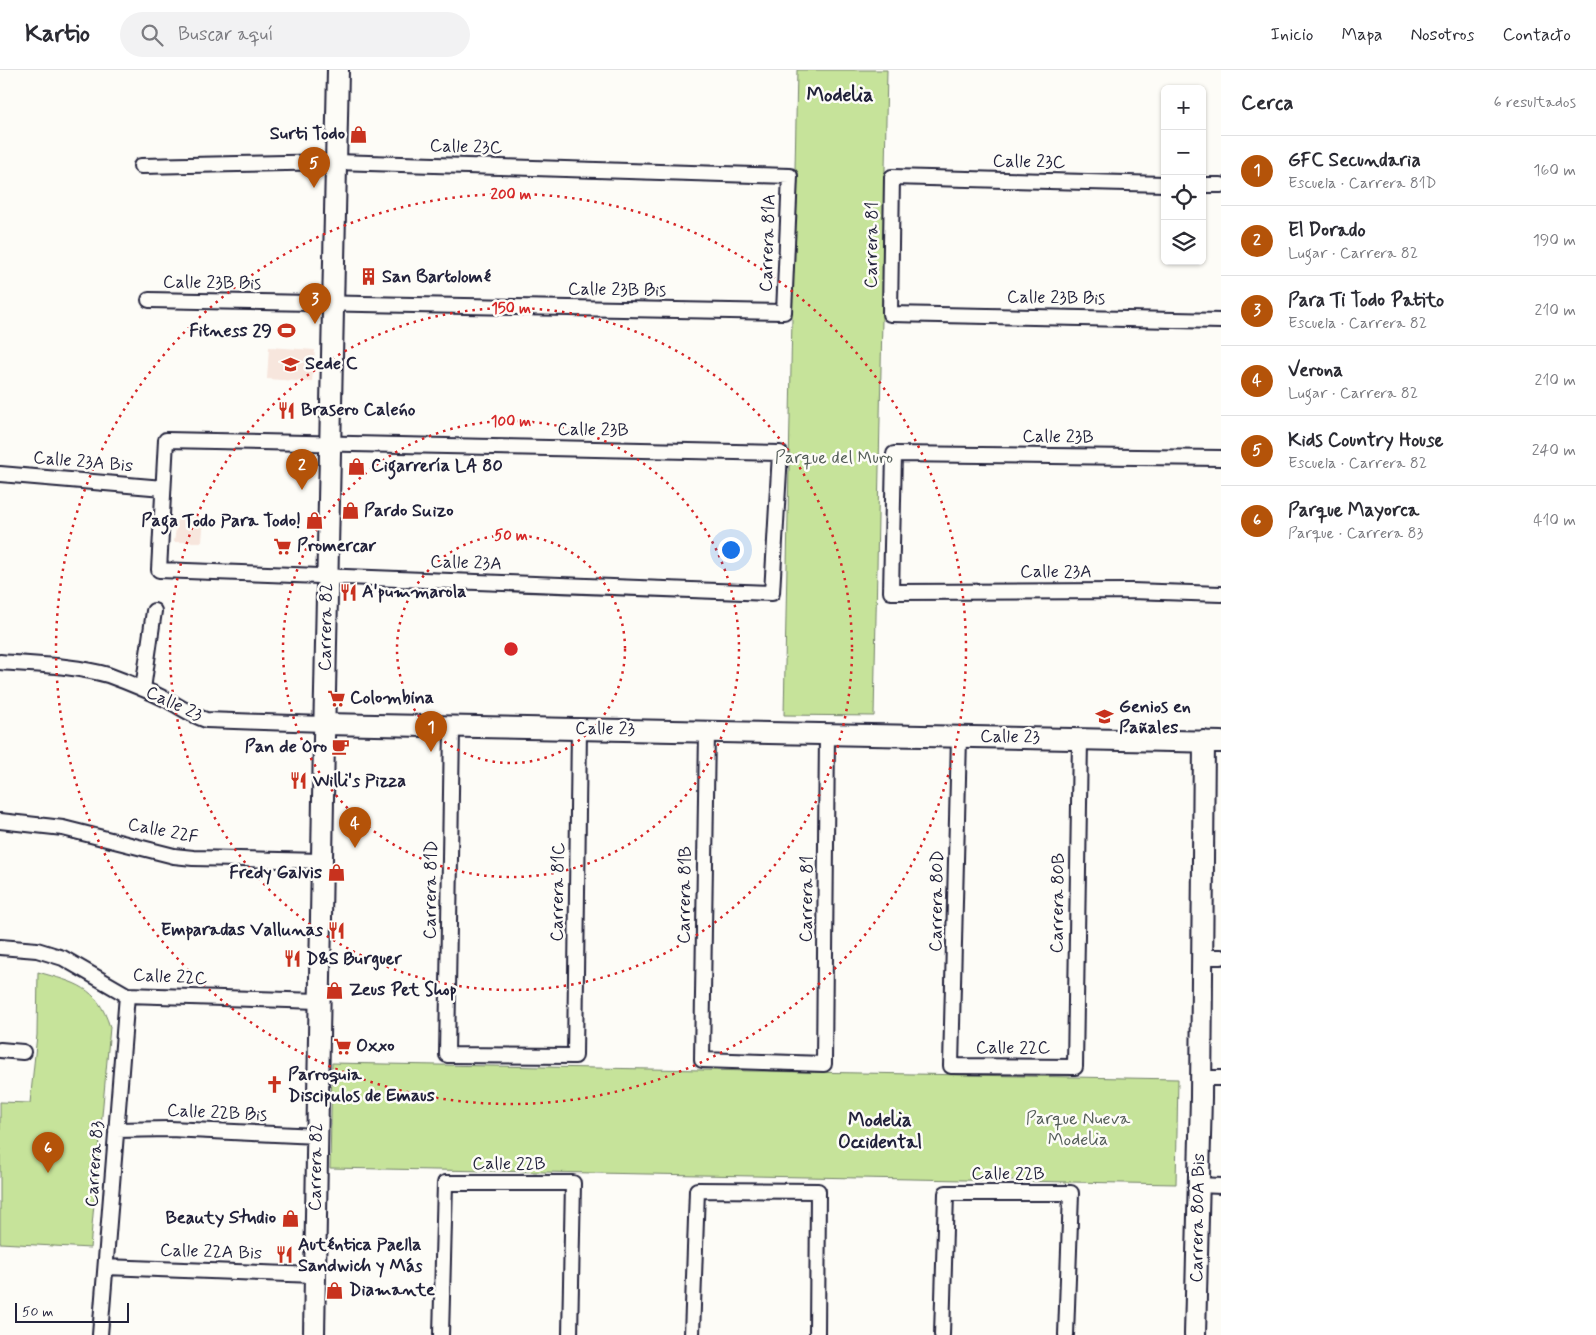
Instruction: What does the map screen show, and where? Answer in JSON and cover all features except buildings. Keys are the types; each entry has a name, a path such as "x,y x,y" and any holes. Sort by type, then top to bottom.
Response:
{"street":[{"name":"Carrera 82","path":"314,1335 324,724 338,70"},
{"name":"Calle 23C","path":"140,166 336,162 790,176"},
{"name":"Carrera 81A","path":"784,312 790,176"},
{"name":"Calle 23C","path":"892,177 1161,184"},
{"name":"Carrera 81","path":"890,314 892,177"},
{"path":"1206,185 1221,185"},
{"name":"Calle 23B Bis","path":"149,300 784,312"},
{"name":"Calle 23B Bis","path":"890,314 1221,320"},
{"name":"Calle 23B","path":"163,488 166,440 780,453 772,593"},
{"name":"Calle 23B","path":"891,592 894,454 1221,458"},
{"name":"Calle 23A Bis","path":"0,474 163,488"},
{"name":"Calle 23A","path":"163,488 159,570 772,593"},
{"name":"Calle 23A","path":"891,592 1131,591 1221,594"},
{"path":"143,689 154,611"},
{"name":"Calle 23","path":"0,662 88,670 143,689 189,714 206,720 452,727 1212,742"},
{"name":"Carrera 81D","path":"452,727 447,1055 575,1056"},
{"name":"Carrera 81C","path":"575,1056 579,729"},
{"name":"Carrera 81B","path":"707,732 702,1060 824,1064"},
{"name":"Carrera 81","path":"824,1064 827,734"},
{"name":"Carrera 80D","path":"951,1066 959,736"},
{"name":"Carrera 80B","path":"1075,1067 1080,739"},
{"name":"Carrera 80A Bis","path":"1195,1335 1201,1078 1212,957 1212,742"},
{"name":"Calle 22F","path":"0,821 63,828 174,856 322,861"},
{"name":"Calle 22C","path":"0,947 37,950 63,958 127,995 319,1001"},
{"name":"Carrera 83","path":"100,1335 127,995"},
{"path":"0,1050 23,1052"},
{"name":"Calle 22C","path":"951,1066 1075,1067"},
{"path":"1201,1078 1221,1078"},
{"name":"Calle 22B Bis","path":"116,1130 170,1129 317,1136"},
{"name":"Calle 22B","path":"441,1335 446,1183 573,1183 570,1335"},
{"path":"1199,1185 1221,1186"},
{"path":"692,1335 697,1190 818,1191 816,1335"},
{"name":"Calle 22B","path":"942,1335 946,1193 1071,1193 1066,1335"},
{"name":"Calle 22A Bis","path":"106,1267 315,1275"}],"shaded area":[{"name":"Sede C","path":"269,347 315,350 312,382 267,379"},
{"path":"178,515 204,517 202,542 174,542"}],"green space":[{"name":"Parque del Muro","path":"797,70 887,70 874,716 784,715"},
{"path":"38,972 74,983 92,994 105,1013 110,1027 90,1248 0,1243 0,1102 30,1103 37,1035"},
{"name":"Parque Nueva Modelia","path":"332,1063 1178,1079 1176,1184 330,1168"}],"place":[{"name":"Surti Todo","path":"359,134"},
{"name":"Kids Country House","path":"314,188"},
{"name":"San Bartolomé","path":"368,277"},
{"name":"Para Ti Todo Patito","path":"315,324"},
{"name":"Fitness 29","path":"286,331"},
{"name":"Sede C","path":"291,364"},
{"name":"Brasero Caleńo","path":"287,410"},
{"name":"Cigarrería LA 80","path":"357,466"},
{"name":"El Dorado","path":"302,490"},
{"name":"Pardo Suizo","path":"350,511"},
{"name":"Paga Todo Para Todo!","path":"315,521"},
{"name":"Promercar","path":"283,546"},
{"name":"A'pummarola","path":"348,592"},
{"name":"Colombina","path":"336,698"},
{"name":"Genios en Pañales","path":"1105,717"},
{"name":"Pan de Oro","path":"341,747"},
{"name":"GFC Secundaria","path":"431,752"},
{"name":"Willi's Pizza","path":"299,781"},
{"name":"Verona","path":"355,848"},
{"name":"Fredy Galvis","path":"336,873"},
{"name":"Emparadas Vallunas","path":"337,930"},
{"name":"D&S Burguer","path":"292,959"},
{"name":"Zeus Pet Shop","path":"335,990"},
{"name":"Oxxo","path":"342,1046"},
{"name":"Parroquia Discipulos de Emaus","path":"274,1085"},
{"name":"Parque Mayorca","path":"48,1173"},
{"name":"Beauty Studio","path":"290,1218"},
{"name":"Auténtica Paella Sandwich y Más","path":"284,1255"},
{"name":"Diamante","path":"335,1290"}],"district":[{"name":"Modelia","path":"840,95"},
{"name":"Modelia Occidental","path":"880,1131"}]}
